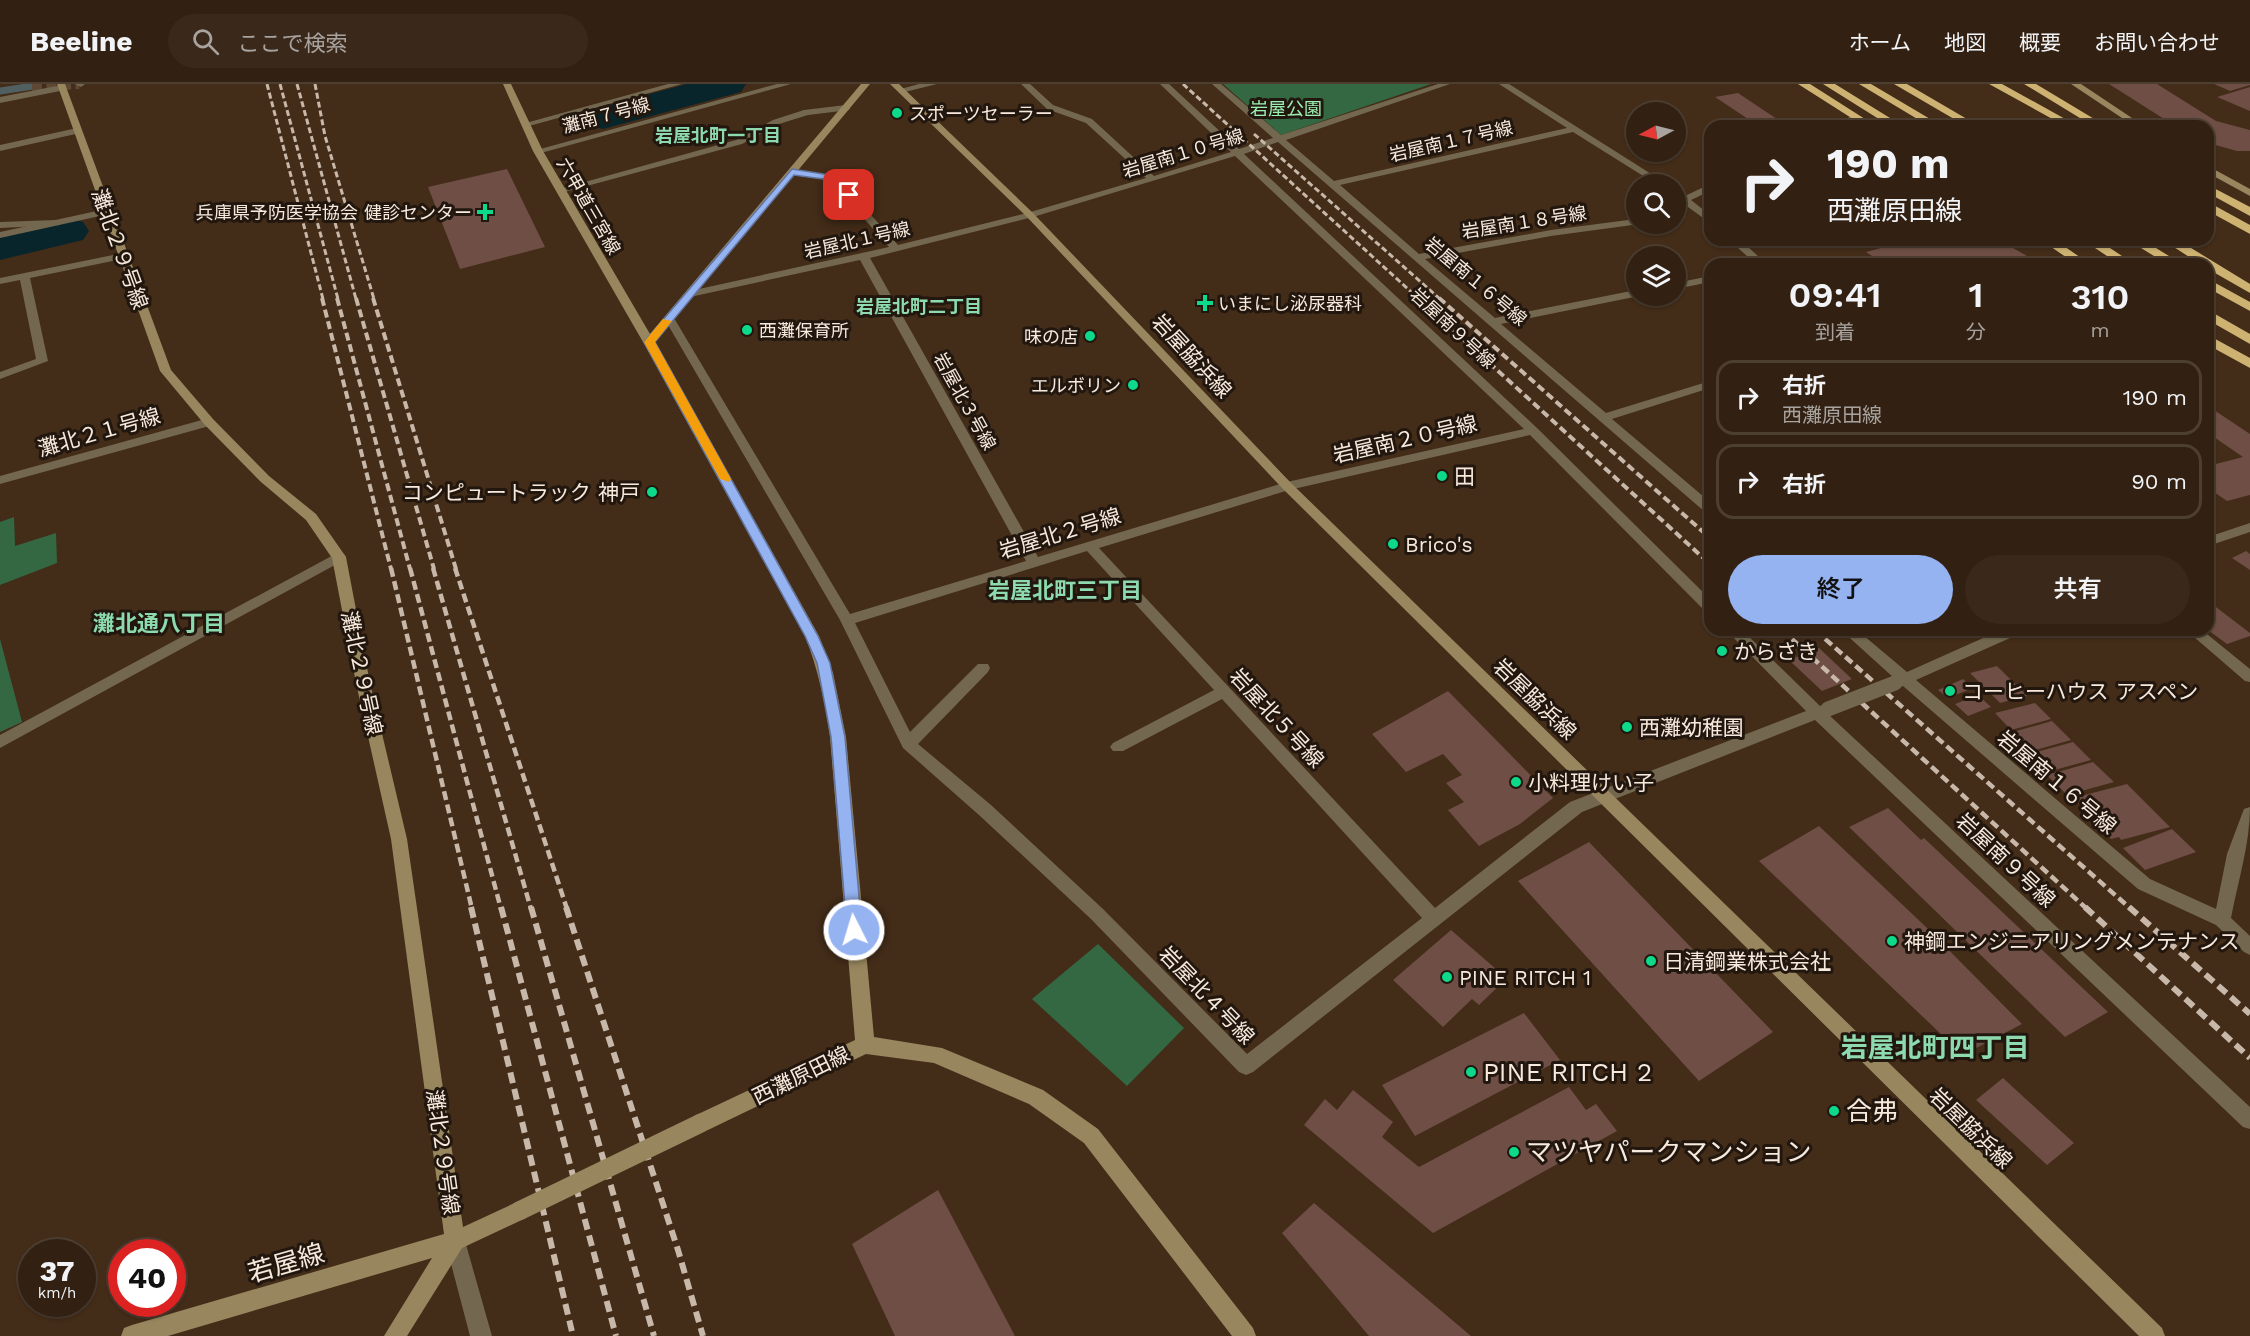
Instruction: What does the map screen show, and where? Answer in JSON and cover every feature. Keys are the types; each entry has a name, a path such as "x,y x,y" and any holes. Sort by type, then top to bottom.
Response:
{"highway":[{"path":"1803,84 1861,120"},
{"path":"1828,84 1888,120"},
{"path":"1864,84 1927,120"},
{"path":"1899,84 1963,120"},
{"path":"1994,84 2060,120"},
{"path":"2003,84 2061,120"},
{"path":"2029,84 2092,120"},
{"path":"2041,84 2093,120"},
{"path":"2214,191 2250,212"},
{"path":"2214,209 2250,230"},
{"path":"2056,246 2075,258"},
{"path":"2099,246 2118,258"},
{"path":"2144,246 2165,258"},
{"path":"2179,246 2199,258"},
{"path":"2214,267 2250,289"},
{"path":"2214,286 2250,307"},
{"path":"2214,318 2250,340"},
{"path":"2214,343 2250,364"}],"street":[{"name":"六甲道三宮線","path":"507,84 538,151 649,342"},
{"path":"526,124 677,84"},
{"name":"灘南７号線","path":"538,151 787,84"},
{"path":"649,342 866,84"},
{"path":"898,87 933,84"},
{"path":"1025,84 1050,107 1089,121 1152,179"},
{"name":"岩屋南９号線","path":"1164,84 1533,431 1704,601"},
{"name":"岩屋南１６号線","path":"1216,84 1704,504"},
{"name":"岩屋南１０号線","path":"1030,215 1240,154 1446,84"},
{"path":"1503,84 1646,174"},
{"path":"2075,84 2131,120"},
{"path":"0,100 61,86"},
{"name":"灘北２９号線","path":"61,86 166,371 209,422 265,479 311,517 339,557 363,683 399,839 455,1241 481,1336"},
{"path":"0,93 32,87"},
{"name":"岩屋脇浜線","path":"898,87 1030,215 1287,486 2154,1336"},
{"path":"561,190 739,142 777,122 807,112 846,108"},
{"path":"1850,120 1856,117"},
{"name":"岩屋南１７号線","path":"1333,184 1575,129"},
{"path":"0,148 77,131"},
{"path":"792,172 833,178 896,249"},
{"path":"2214,172 2250,193"},
{"path":"1686,199 1704,190"},
{"path":"1686,206 1704,216"},
{"path":"0,235 106,212"},
{"name":"岩屋北１号線","path":"690,294 864,257 1030,215"},
{"path":"0,225 56,223"},
{"name":"岩屋南１８号線","path":"1418,257 1551,233 1626,223"},
{"path":"1741,246 1755,258"},
{"path":"0,281 123,256"},
{"name":"岩屋北３号線","path":"864,257 1034,563"},
{"path":"0,376 42,361 24,276"},
{"path":"1686,283 1704,280"},
{"path":"1493,322 1626,295"},
{"name":"岩屋北４号線","path":"669,318 846,620 908,744 985,810 1097,914 1246,1066 1575,807 1900,681 1988,636"},
{"name":"西灘原田線","path":"512,1215 865,1045 838,737 826,672 812,636 649,342"},
{"path":"1605,417 1704,386"},
{"name":"灘北２１号線","path":"0,480 209,422"},
{"name":"岩屋南２０号線","path":"1287,486 1533,431"},
{"name":"岩屋北２号線","path":"846,620 1287,486"},
{"path":"2214,540 2250,527"},
{"name":"岩屋北５号線","path":"1090,546 1434,919"},
{"path":"0,742 339,557"},
{"name":"岩屋南９号線","path":"1740,636 1823,711 2250,1120"},
{"name":"岩屋南１６号線","path":"1854,636 1900,681 2144,884 2222,920 2250,947"},
{"path":"2200,636 2250,676"},
{"path":"908,744 983,668"},
{"path":"1118,747 1224,691"},
{"path":"2222,920 2235,854 2250,814"},
{"path":"865,1045 935,1054 1036,1097 1091,1136 1245,1336"},
{"name":"若屋線","path":"132,1336 455,1241 512,1215"},
{"path":"395,1336 455,1241"}],"green space":[{"name":"岩屋公園","path":"1223,84 1431,84 1281,135"},
{"path":"14,517 15,546 56,533 57,563 0,585 0,522"},
{"path":"0,639 22,722 0,732"},
{"path":"1098,944 1184,1028 1127,1086 1032,999"}],"building":[{"path":"2109,84 2157,84 2216,121 2250,130 2250,151 2237,151 2214,145 2214,120 2166,120"},
{"path":"2214,84 2250,84 2250,85 2230,91"},
{"path":"2250,87 2250,111 2217,97"},
{"path":"1738,93 1777,119 1750,120 1715,97"},
{"path":"507,169 545,247 460,269 428,187"},
{"path":"1888,246 2010,246 2030,258 1875,258 1866,252"},
{"path":"2214,410 2250,434 2250,495 2227,501 2214,492 2214,464 2243,457 2214,437"},
{"path":"2246,551 2250,554 2250,570 2232,558"},
{"path":"2214,606 2250,633 2250,636 2227,644 2214,634"},
{"path":"1819,648 1852,679 1822,691 1789,660"},
{"path":"1997,666 2027,696 2000,703 1970,673"},
{"path":"1963,679 1973,688 1948,698 1938,690"},
{"path":"1448,691 1553,798 1520,824 1479,846 1448,810 1464,802 1446,783 1462,775 1443,754 1406,772 1372,734"},
{"path":"1978,695 1991,707 1968,716 1955,704"},
{"path":"2035,703 2051,719 2011,730 1995,713"},
{"path":"2052,721 2071,740 2032,751 2013,732"},
{"path":"2073,742 2091,760 2047,772 2029,754"},
{"path":"2093,762 2114,782 2067,795 2047,775"},
{"path":"2127,784 2170,827 2121,840 2119,837 2111,839 2073,798"},
{"path":"1888,808 1921,840 1924,838 2108,1012 2065,1037 1849,827"},
{"path":"1819,826 1925,926 2022,1024 1963,1055 1759,861"},
{"path":"2172,829 2196,852 2145,870 2123,848"},
{"path":"1589,842 1773,1032 1699,1081 1518,881"},
{"name":"PINE RITCH 1","path":"1451,930 1496,969 1492,973 1503,982 1479,1005 1472,999 1443,1027 1393,980"},
{"name":"PINE RITCH 2","path":"1524,1013 1560,1060 1415,1136 1382,1085"},
{"path":"2003,1078 2074,1143 2047,1165 1976,1100"},
{"name":"マツヤパークマンション","path":"1569,1087 1586,1110 1596,1104 1617,1131 1433,1233 1304,1125 1325,1099 1337,1110 1353,1090 1393,1122 1382,1137 1419,1167"},
{"path":"938,1190 1015,1336 895,1336 852,1244"},
{"path":"1314,1203 1471,1336 1369,1336 1282,1233"}],"waterway":[{"path":"603,118 728,84"},
{"path":"0,91 33,86"},
{"path":"0,247 68,231"}],"tunnel":[{"path":"32,87 79,84"}],"railway":[{"path":"267,84 323,299"},
{"path":"280,84 338,299"},
{"path":"297,84 356,299"},
{"path":"315,84 325,136 374,299"},
{"path":"1183,84 1419,299"},
{"path":"1254,134 1440,299"},
{"path":"322,298 391,569"},
{"path":"337,298 410,569"},
{"path":"356,298 434,569"},
{"path":"373,298 456,569"},
{"path":"1418,298 1704,559"},
{"path":"1439,298 1704,533"},
{"path":"391,568 472,909"},
{"path":"410,568 501,909"},
{"path":"433,568 531,909"},
{"path":"455,568 567,909"},
{"path":"1789,636 2087,909"},
{"path":"1822,636 2131,909"},
{"path":"471,907 573,1336"},
{"path":"501,907 616,1336"},
{"path":"531,907 654,1336"},
{"path":"566,907 678,1250 703,1336"},
{"path":"2085,907 2250,1058"},
{"path":"2129,907 2250,1014"}],"slow traffic":[{"path":"667,321 649,342 725,479"}],"place":[{"name":"スポーツセーラー","path":"897,113"},
{"name":"兵庫県予防医学協会 健診センター","path":"485,212"},
{"name":"いまにし泌尿器科","path":"1205,303"},
{"name":"西灘保育所","path":"747,330"},
{"name":"味の店","path":"1090,336"},
{"name":"エルボリン","path":"1133,385"},
{"name":"田","path":"1442,476"},
{"name":"コンピュートラック 神戸","path":"652,492"},
{"name":"Brico's","path":"1393,544"},
{"name":"からさき","path":"1722,651"},
{"name":"コーヒーハウス アスペン","path":"1950,691"},
{"name":"西灘幼稚園","path":"1627,727"},
{"name":"小料理けい子","path":"1516,782"},
{"name":"神鋼エンジニアリングメンテナンス","path":"1892,941"},
{"name":"日清鋼業株式会社","path":"1651,961"},
{"name":"PINE RITCH 1","path":"1447,977"},
{"name":"PINE RITCH 2","path":"1471,1072"},
{"name":"合弗","path":"1834,1111"},
{"name":"マツヤパークマンション","path":"1514,1152"}],"district":[{"name":"岩屋北町一丁目","path":"718,135"},
{"name":"岩屋北町二丁目","path":"919,306"},
{"name":"岩屋北町三丁目","path":"1065,590"},
{"name":"灘北通八丁目","path":"159,623"},
{"name":"岩屋北町四丁目","path":"1935,1048"}],"route":[{"path":"849,195 833,178 792,172 649,342 812,636 824,663 831,690 838,737 854,930"}]}
